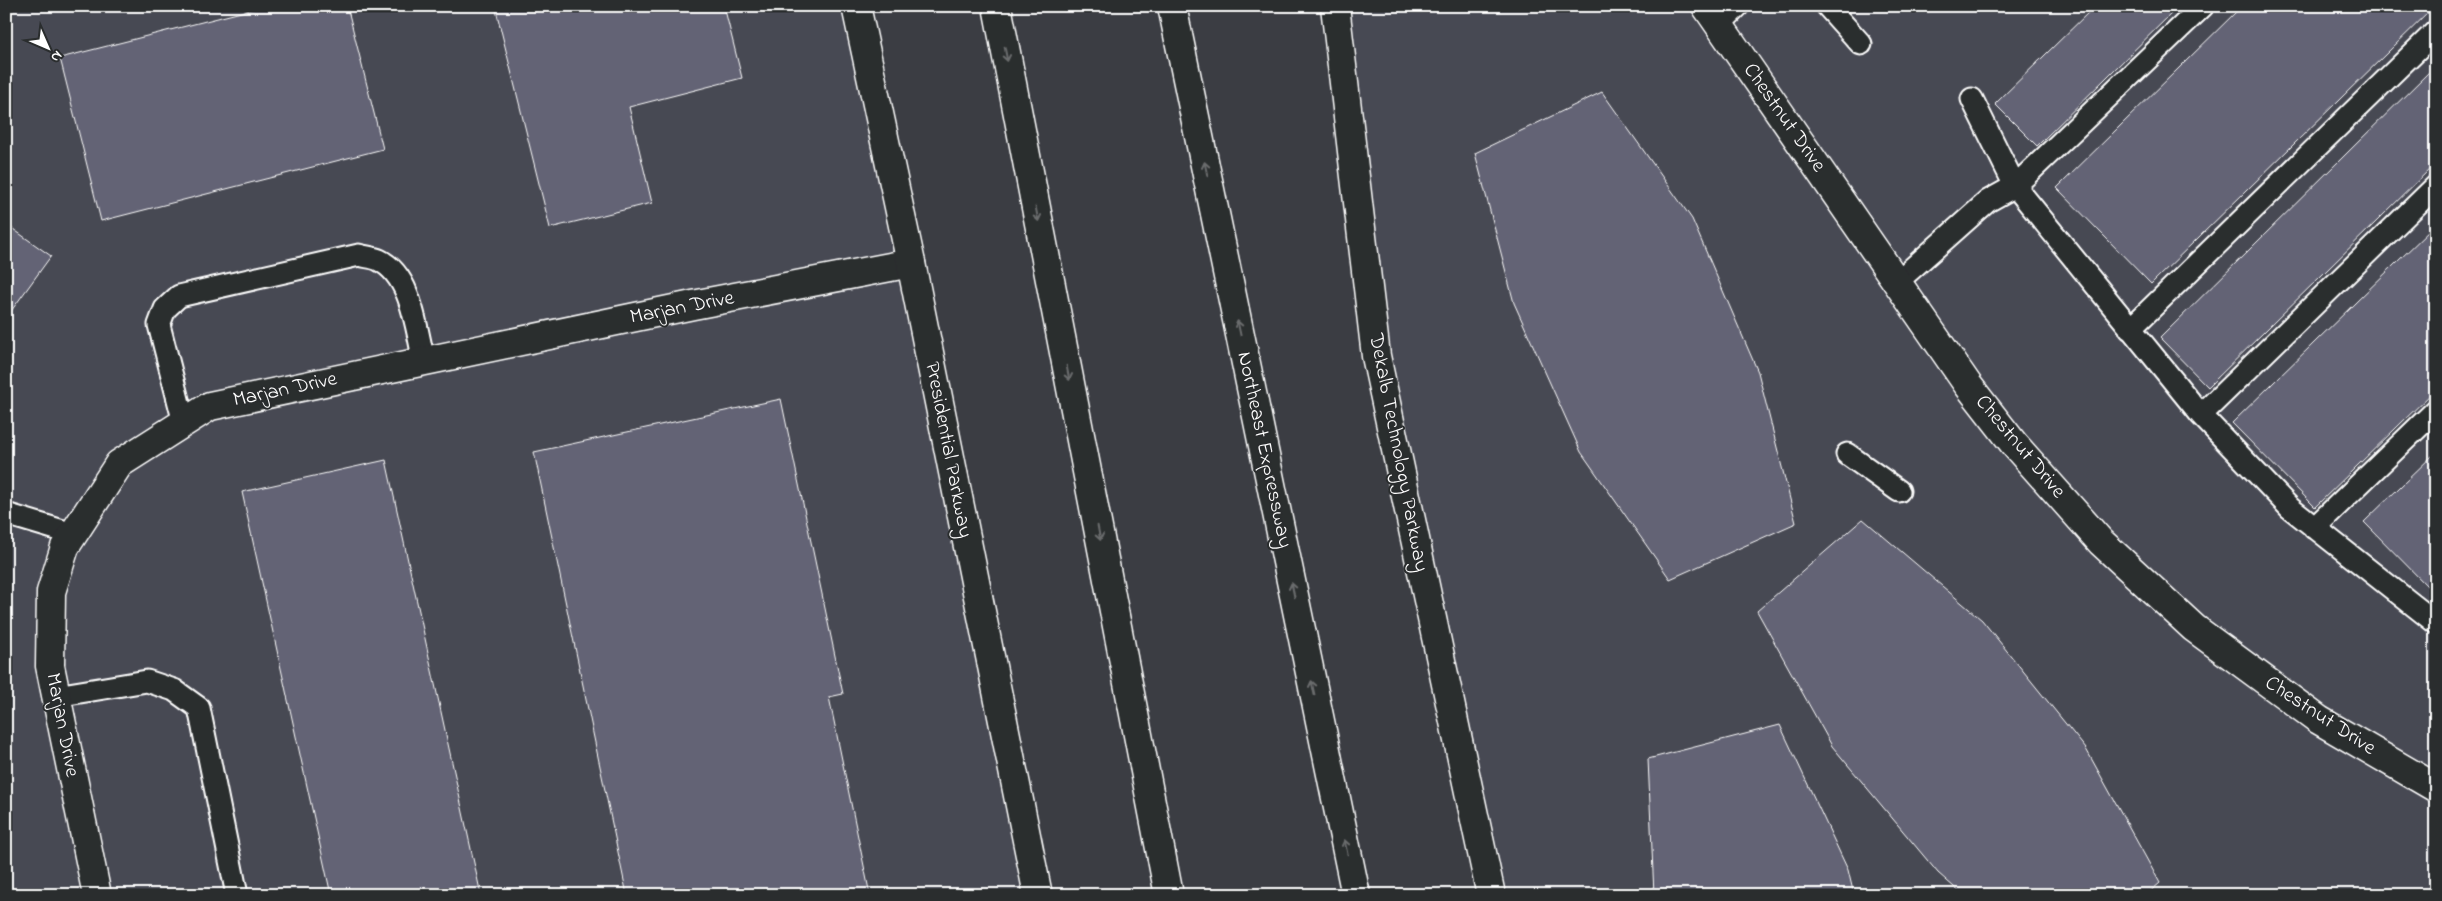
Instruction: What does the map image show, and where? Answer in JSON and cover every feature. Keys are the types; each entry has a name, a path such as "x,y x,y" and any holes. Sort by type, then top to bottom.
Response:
{"main road":[{"name":"Presidential Parkway","path":"856,6 911,263 1038,895"},
{"path":"996,6 1169,895"},
{"name":"Northeast Expressway","path":"1172,6 1356,895"},
{"name":"Dekalb Technology Parkway","path":"1335,6 1376,356 1492,895"},
{"name":"Chestnut Drive","path":"1721,13 1968,384 2014,444 2101,542 2194,628 2218,646 2320,720 2436,788"},
{"name":"Marjan Drive","path":"97,895 50,666 51,592 65,547 119,464 210,406 693,305 911,263"}],"lane":[{"path":"1827,6 1861,44"},
{"path":"1898,281 1988,201 2015,186 2203,6"},
{"path":"2130,329 2436,31"},
{"path":"1972,99 2015,186 2201,415 2290,508 2436,623"},
{"path":"2201,415 2436,186"},
{"path":"184,423 159,326 165,308 179,296 359,255 378,260 396,274 407,293 424,361"},
{"path":"2314,528 2436,410"},
{"path":"1847,454 1899,491"},
{"path":"6,514 73,534"},
{"path":"56,696 147,681 174,690 199,708 237,895"}],"shaded area":[{"path":"6,6 846,6 1037,895 6,895"},
{"path":"1322,6 2436,6 2436,895 1481,895"}],"building":[{"path":"265,6 347,6 383,149 101,221 60,58"},
{"path":"495,6 724,6 742,78 629,107 652,203 550,228"},
{"path":"2095,6 2179,6 2037,146 1995,104"},
{"path":"2242,6 2435,6 2151,284 2057,188"},
{"path":"2436,65 2436,163 2208,387 2160,338"},
{"path":"1602,92 1692,219 1758,372 1796,523 1670,579 1581,452 1514,303 1475,153"},
{"path":"6,224 51,256 6,318"},
{"path":"2436,224 2436,389 2315,507 2232,423"},
{"path":"781,399 843,694 829,697 870,895 627,895 534,452"},
{"path":"2436,452 2436,595 2364,522"},
{"path":"386,460 481,895 331,895 242,492"},
{"path":"1863,519 1982,620 2086,749 2160,883 2146,895 1963,895 1938,873 1832,746 1757,611"},
{"path":"1780,725 1848,870 1854,895 1654,895 1648,759"}]}
